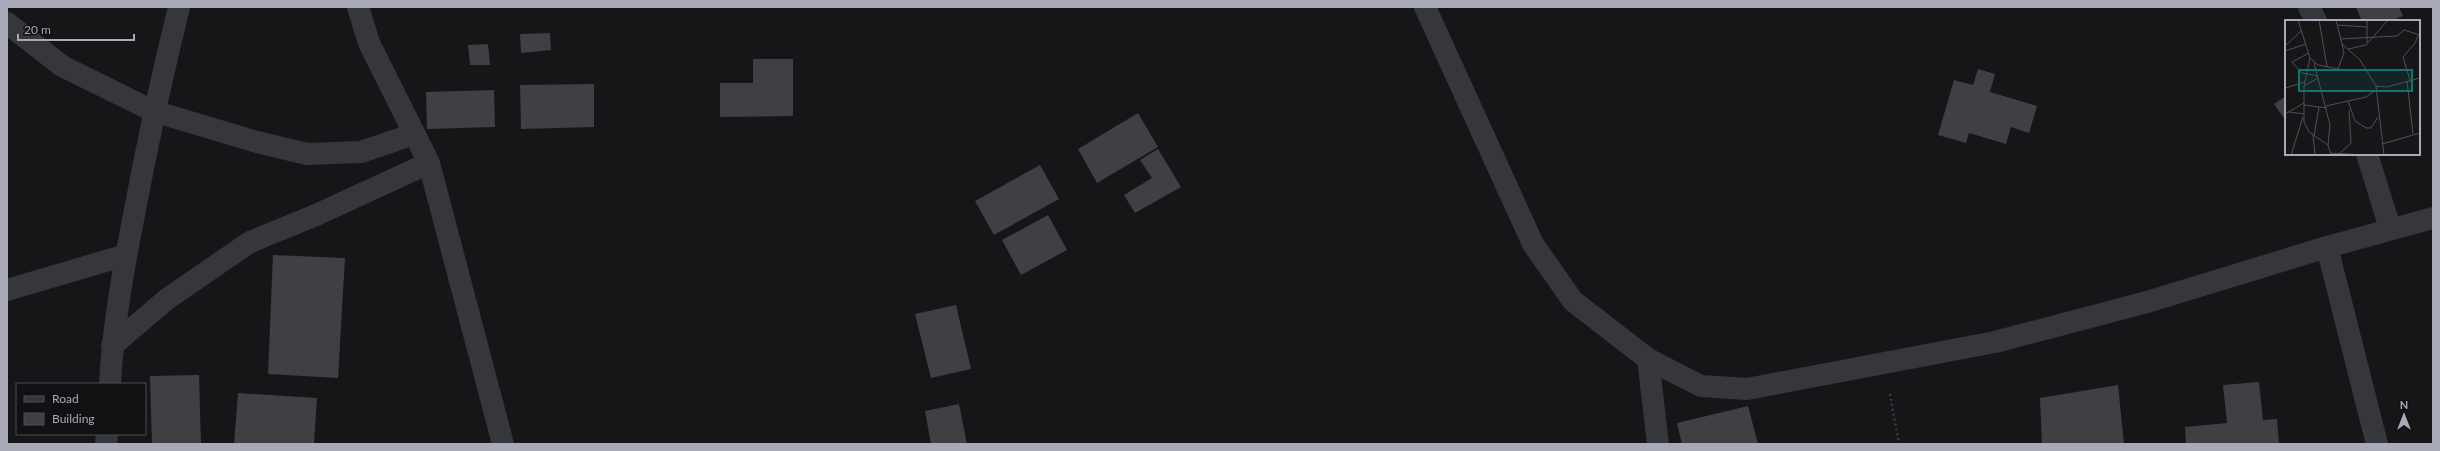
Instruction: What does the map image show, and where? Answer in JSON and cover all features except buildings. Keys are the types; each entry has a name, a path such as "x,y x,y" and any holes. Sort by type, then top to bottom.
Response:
{"street":[{"path":"110,383 112,346 126,255 154,111 179,7"},
{"path":"358,7 369,43 429,163 504,444"},
{"path":"1425,7 1533,244 1573,301 1648,358 1701,386 1747,389 1995,342 2147,302 2390,228 2433,218"},
{"path":"2309,7 2316,20"},
{"path":"7,23 62,66 154,111 307,154 361,152 414,134"},
{"path":"2367,155 2390,228"},
{"path":"112,346 167,300 250,242 316,215 429,163"},
{"path":"2327,247 2377,444"},
{"path":"7,290 126,255"},
{"path":"1648,358 1652,439"}],"path":[{"path":"1885,364 1899,444"}]}
